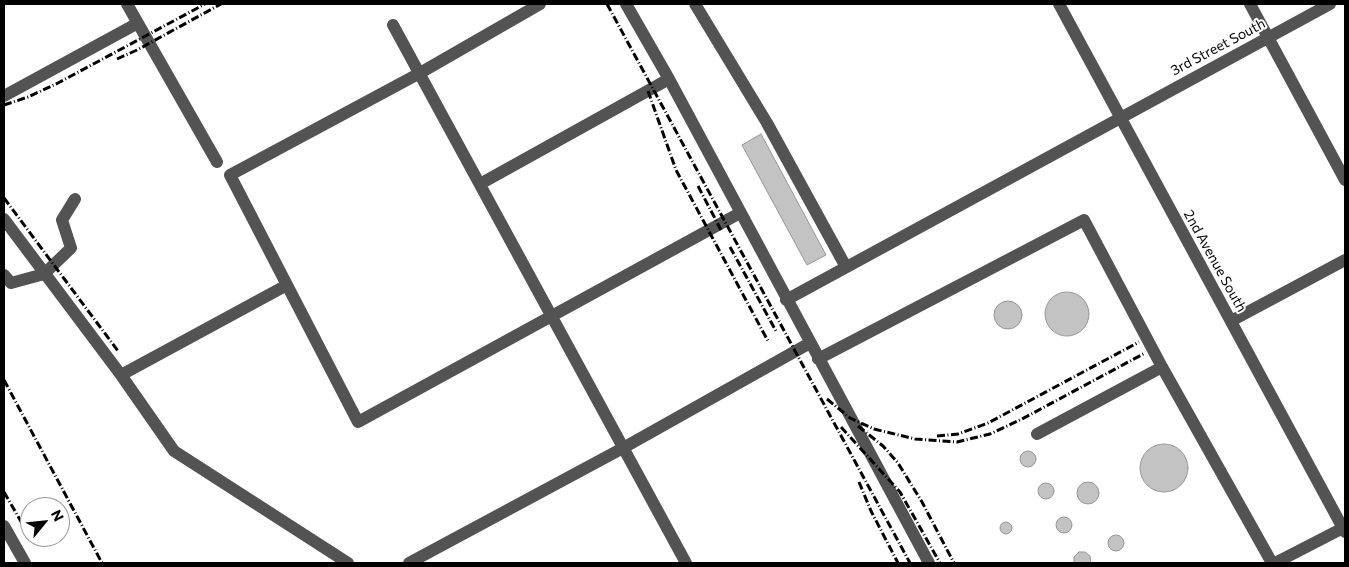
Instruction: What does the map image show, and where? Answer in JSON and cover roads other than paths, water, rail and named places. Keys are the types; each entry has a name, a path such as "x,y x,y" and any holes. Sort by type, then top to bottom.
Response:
{"street":[{"path":"127,4 217,162"},
{"path":"540,4 420,73 230,175 358,422 740,213"},
{"path":"626,4 929,563"},
{"path":"695,4 767,123 846,267"},
{"name":"2nd Avenue South","path":"1059,4 1345,529"},
{"path":"1250,4 1345,180"},
{"name":"3rd Street South","path":"786,300 1119,117 1330,4"},
{"path":"4,96 138,23"},
{"path":"393,24 686,563"},
{"path":"480,184 668,79"},
{"path":"4,275 11,283 44,274 71,248 62,220 75,199"},
{"path":"4,219 121,375 174,451 348,563"},
{"path":"818,359 1084,220 1162,367 1274,563 1345,529"},
{"path":"1231,322 1345,260"},
{"path":"121,375 287,285"},
{"path":"409,563 623,448 810,343"},
{"path":"1037,434 1162,367"},
{"path":"4,526 25,563"}],"railway":[{"path":"4,105 28,97 58,83 205,4"},
{"path":"117,59 221,4"},
{"path":"607,4 910,563"},
{"path":"648,91 676,170 768,341"},
{"path":"698,186 721,230"},
{"path":"4,198 118,351"},
{"path":"730,247 776,331"},
{"path":"937,436 958,434 988,423 1139,342"},
{"path":"827,399 850,418 874,429 915,439 957,442 990,434 1022,419 1145,353"},
{"path":"4,380 102,563"},
{"path":"858,426 883,446 898,463 922,502 954,563"},
{"path":"841,427 900,492 940,563"},
{"path":"859,482 871,511 898,563"},
{"path":"4,492 20,520"}]}
